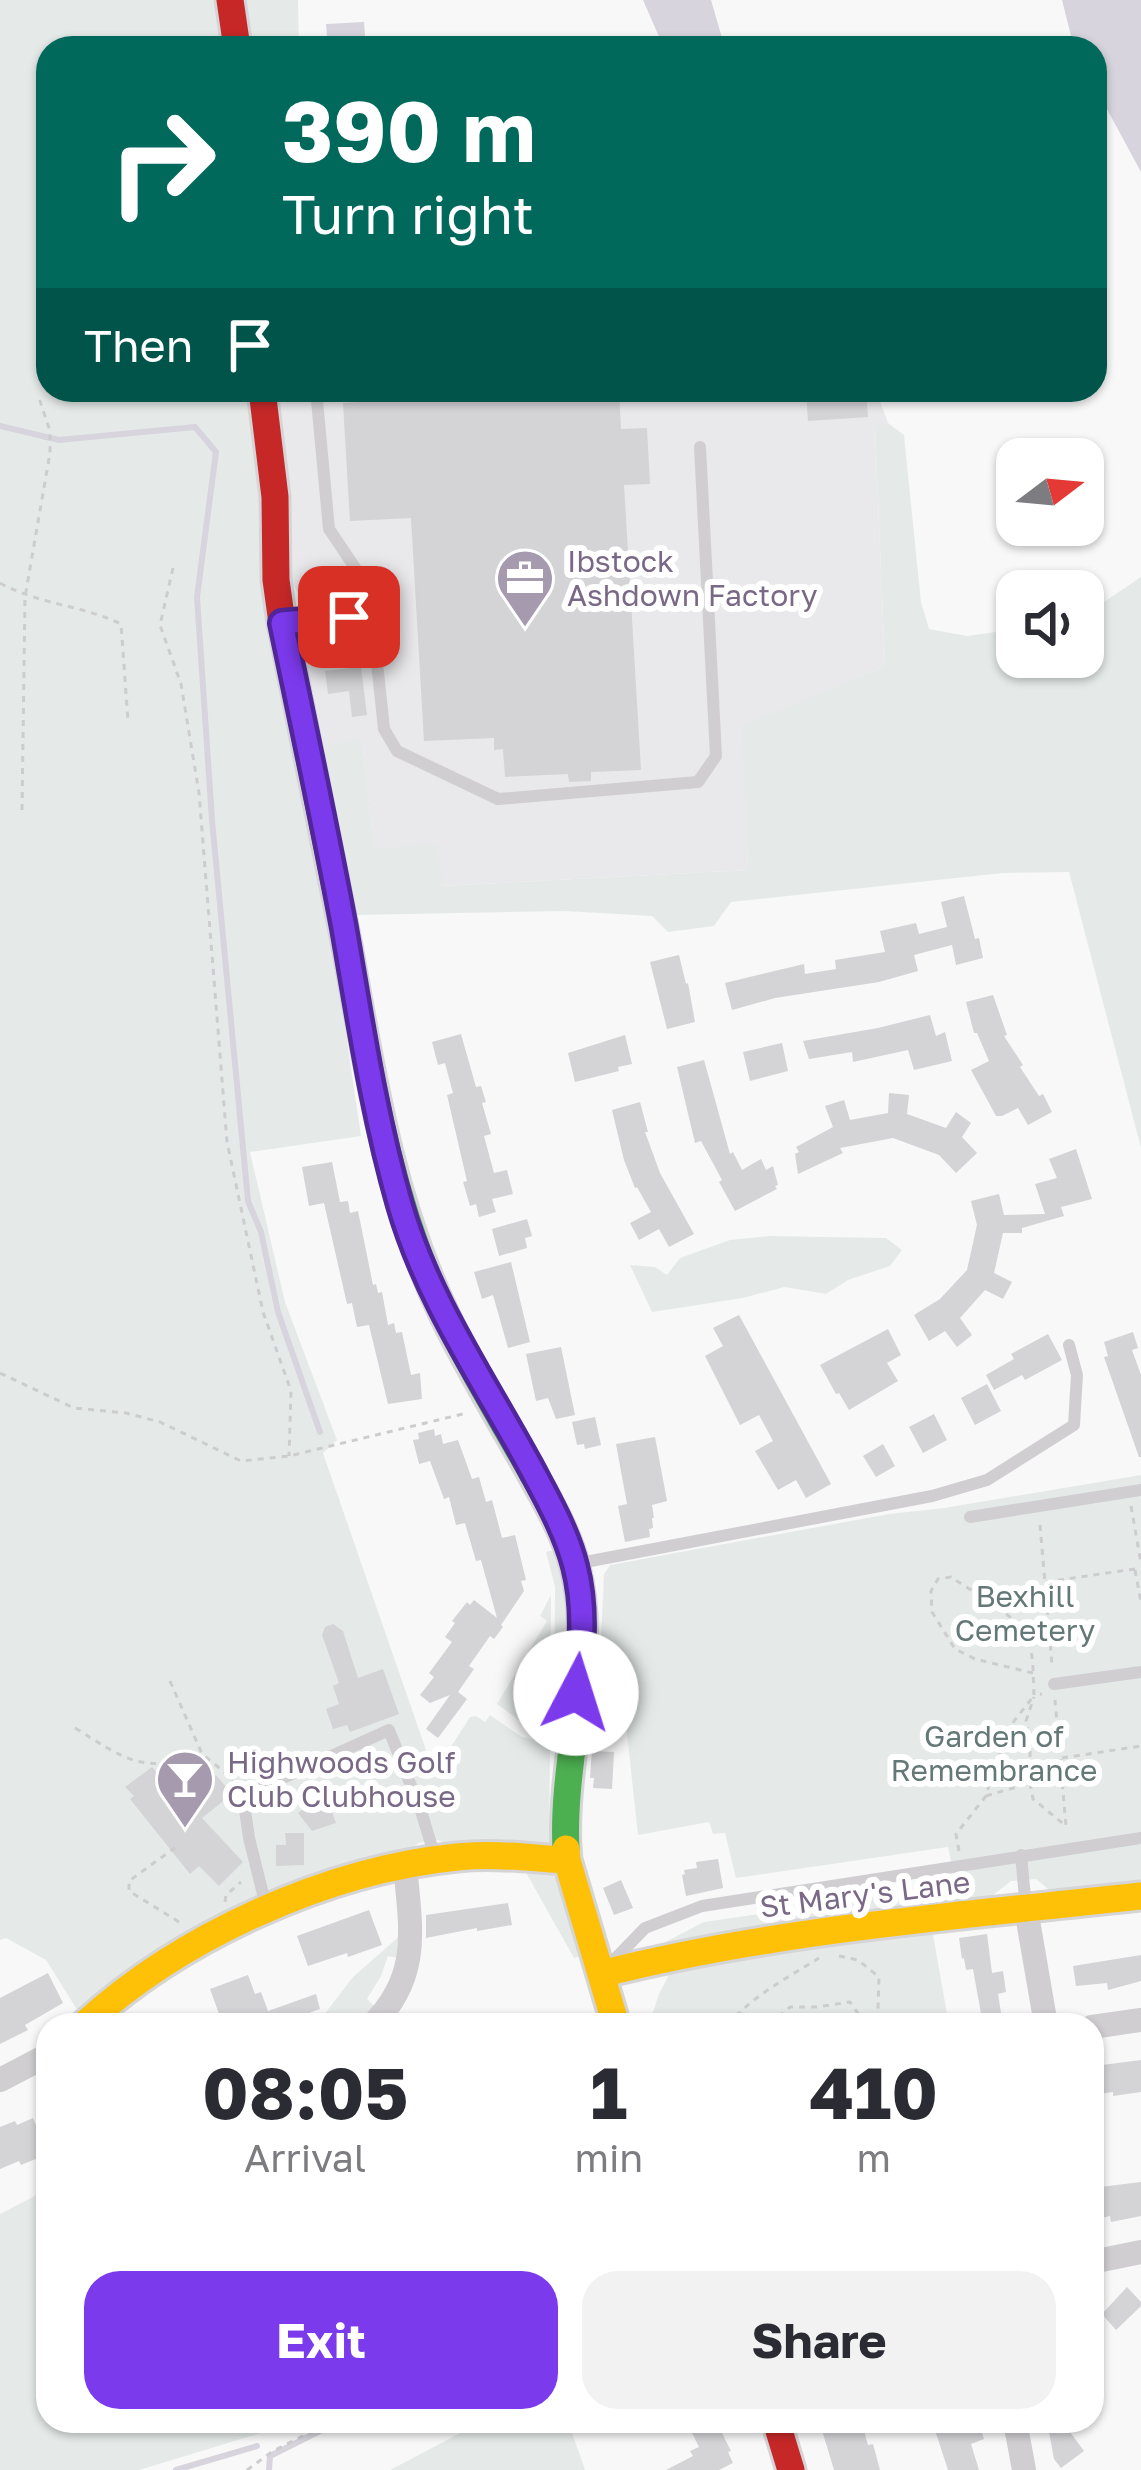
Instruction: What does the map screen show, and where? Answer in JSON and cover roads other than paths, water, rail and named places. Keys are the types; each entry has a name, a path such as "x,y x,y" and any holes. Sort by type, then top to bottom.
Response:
{"street":[{"path":"230,0 235,36"},
{"path":"264,402 274,482 282,623 400,1205 446,1319 555,1514 574,1564 581,1599 582,1647 564,1812 567,1860 612,2013"},
{"path":"97,2013 154,1971 267,1911 341,1883 436,1860 512,1856 567,1860"},
{"path":"384,2013 409,1964 405,1866"},
{"name":"St Mary's Lane","path":"601,1974 664,1956 792,1934 1141,1896"},
{"path":"1026,1909 1045,2013"},
{"path":"1104,2025 1141,2020"},
{"path":"0,2080 36,2061"},
{"path":"1104,2260 1141,2252"},
{"path":"780,2433 791,2470"},
{"path":"1017,2433 1024,2470"}],"lane":[{"path":"317,402 329,529 362,578 372,614 384,729 397,752 498,799 698,782 716,756 700,447"},
{"path":"282,623 372,614"},
{"path":"574,1564 932,1496 987,1480 1073,1425 1077,1375 1069,1345"},
{"path":"970,1516 1135,1491"},
{"path":"1054,1684 1141,1672"},
{"path":"267,1911 243,1796 389,1730 436,1860"},
{"path":"601,1974 645,1928 702,1906 1141,1838"},
{"path":"1021,1856 1026,1909"}],"waterway":[{"path":"0,426 59,440 195,427 216,452 197,597 212,820 248,1201 261,1232 278,1312 320,1432"},
{"path":"269,2470 270,2456 316,2433"},
{"path":"176,2470 257,2446"}],"place":[{"name":"Ibstock Ashdown Factory","path":"525,629"},
{"name":"Highwoods Golf Club Clubhouse","path":"185,1830"}],"park label":[{"name":"Bexhill Cemetery","path":"1025,1613"},
{"name":"Garden of Remembrance","path":"994,1753"}]}
